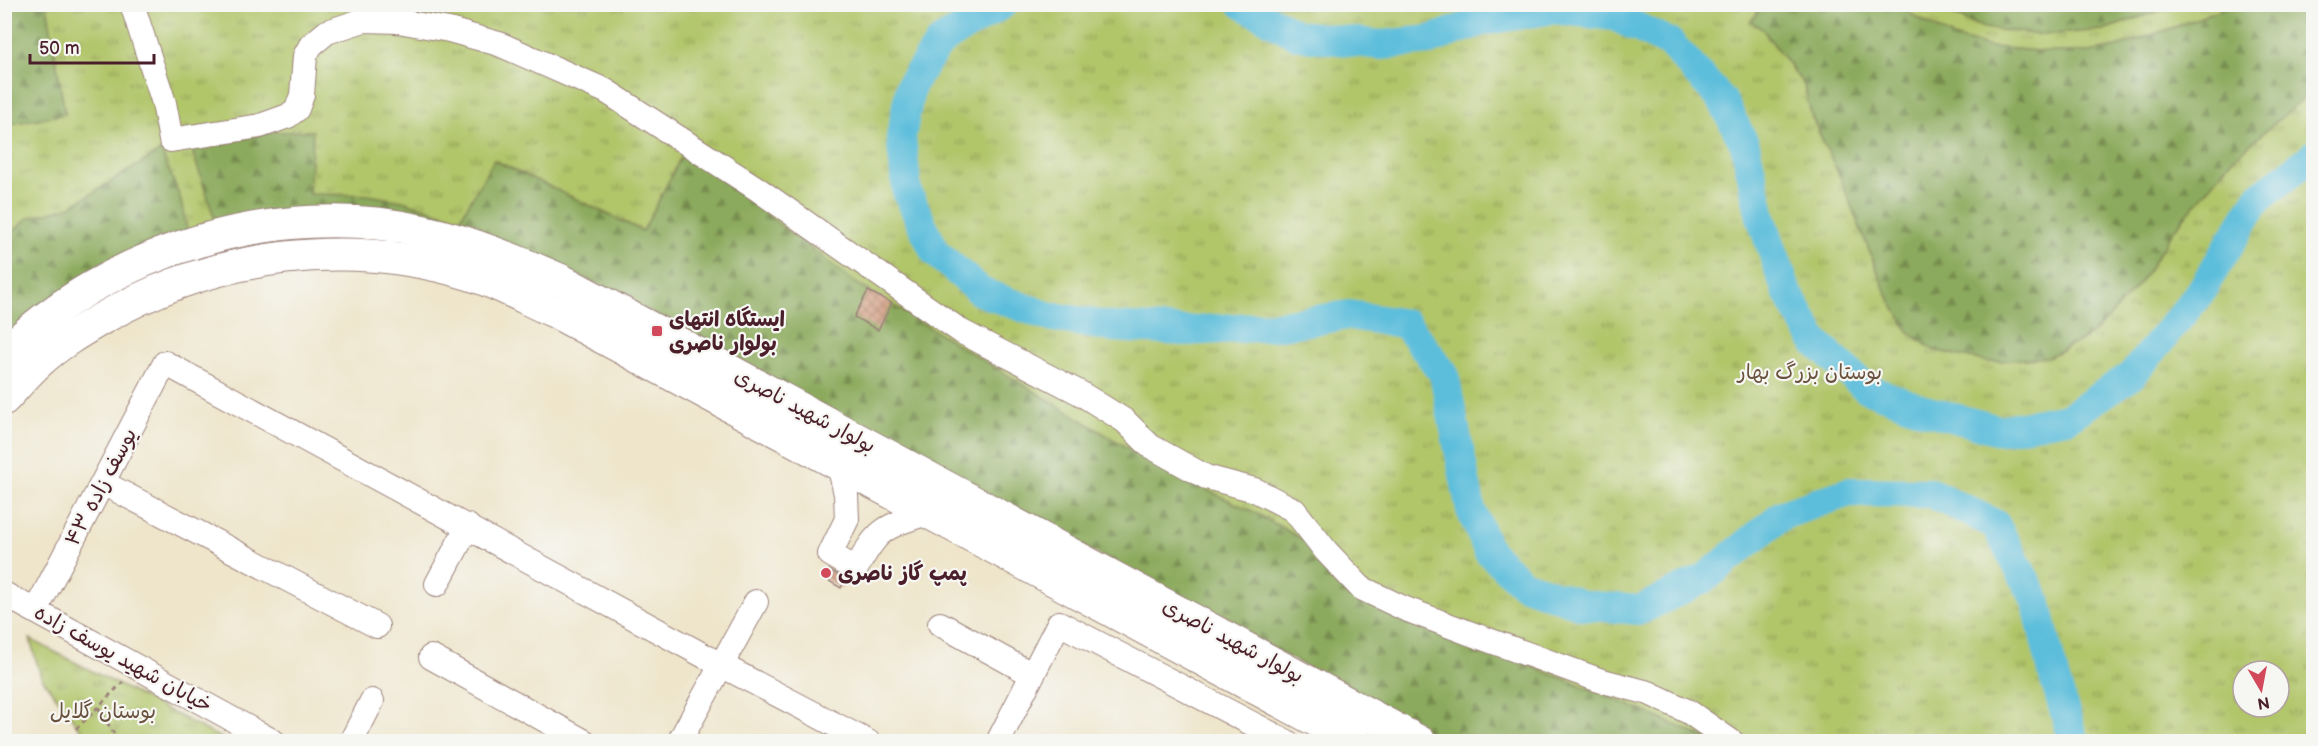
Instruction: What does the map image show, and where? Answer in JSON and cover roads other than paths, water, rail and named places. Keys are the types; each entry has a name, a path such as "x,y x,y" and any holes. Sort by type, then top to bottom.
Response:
{"main road":[{"name":"بولوار شهید ناصری","path":"4,354 24,334 66,303 117,274 167,250 265,227 315,222 421,230 483,247 563,281 1420,741"},
{"name":"بولوار شهید ناصری","path":"4,399 39,361 79,332 127,304 177,281 226,267 271,258 320,254 367,254 419,263 472,276 555,312 1356,741"},
{"path":"1108,609 1122,581"}],"street":[{"path":"132,4 164,103 171,140 260,126 288,116 297,109 302,95 305,56 311,45 327,32 364,20 398,21 449,30 499,44 606,91 756,188 962,332 1080,393 1125,422 1150,446 1206,477 1255,490 1294,510 1326,551 1361,588 1403,608 1469,633 1599,680 1649,693 1689,712 1732,741"},
{"name":"یوسف زاده ۴۳","path":"36,610 165,363 468,526"},
{"path":"839,465 846,494 847,519 830,554 856,568 874,537 892,525 927,513"},
{"path":"103,483 377,626"},
{"path":"437,584 468,526 721,665 868,741"},
{"name":"خیابان شهید یوسف زاده","path":"4,594 274,741"},
{"path":"679,741 756,602"},
{"path":"999,741 1059,623 1287,741"},
{"path":"940,624 1033,675"},
{"path":"431,657 585,741"},
{"path":"351,741 372,701"}],"waterway":[{"path":"1003,4 940,42 911,84 901,137 907,192 935,252 981,292 1047,316 1112,327 1185,331 1275,326 1349,315 1406,324 1444,374 1471,510 1489,552 1523,584 1582,605 1640,610 1705,578 1782,515 1849,492 1931,493 1995,524 2036,600 2054,677 2074,742"},
{"path":"1242,4 1297,35 1381,45 1430,40 1482,21 1553,9 1614,16 1670,43 1722,100 1745,145 1761,217 1786,290 1815,342 1866,388 1921,409 1999,430 2067,418 2132,375 2199,294 2258,198 2314,155"}],"place":[{"name":"ایستگاه انتهای بولوار ناصری","path":"657,331"},
{"name":"پمپ گاز ناصری","path":"826,573"}],"park label":[{"name":"بوستان بزرگ بهار","path":"1810,372"},
{"name":"بوستان گلایل","path":"103,711"}]}
